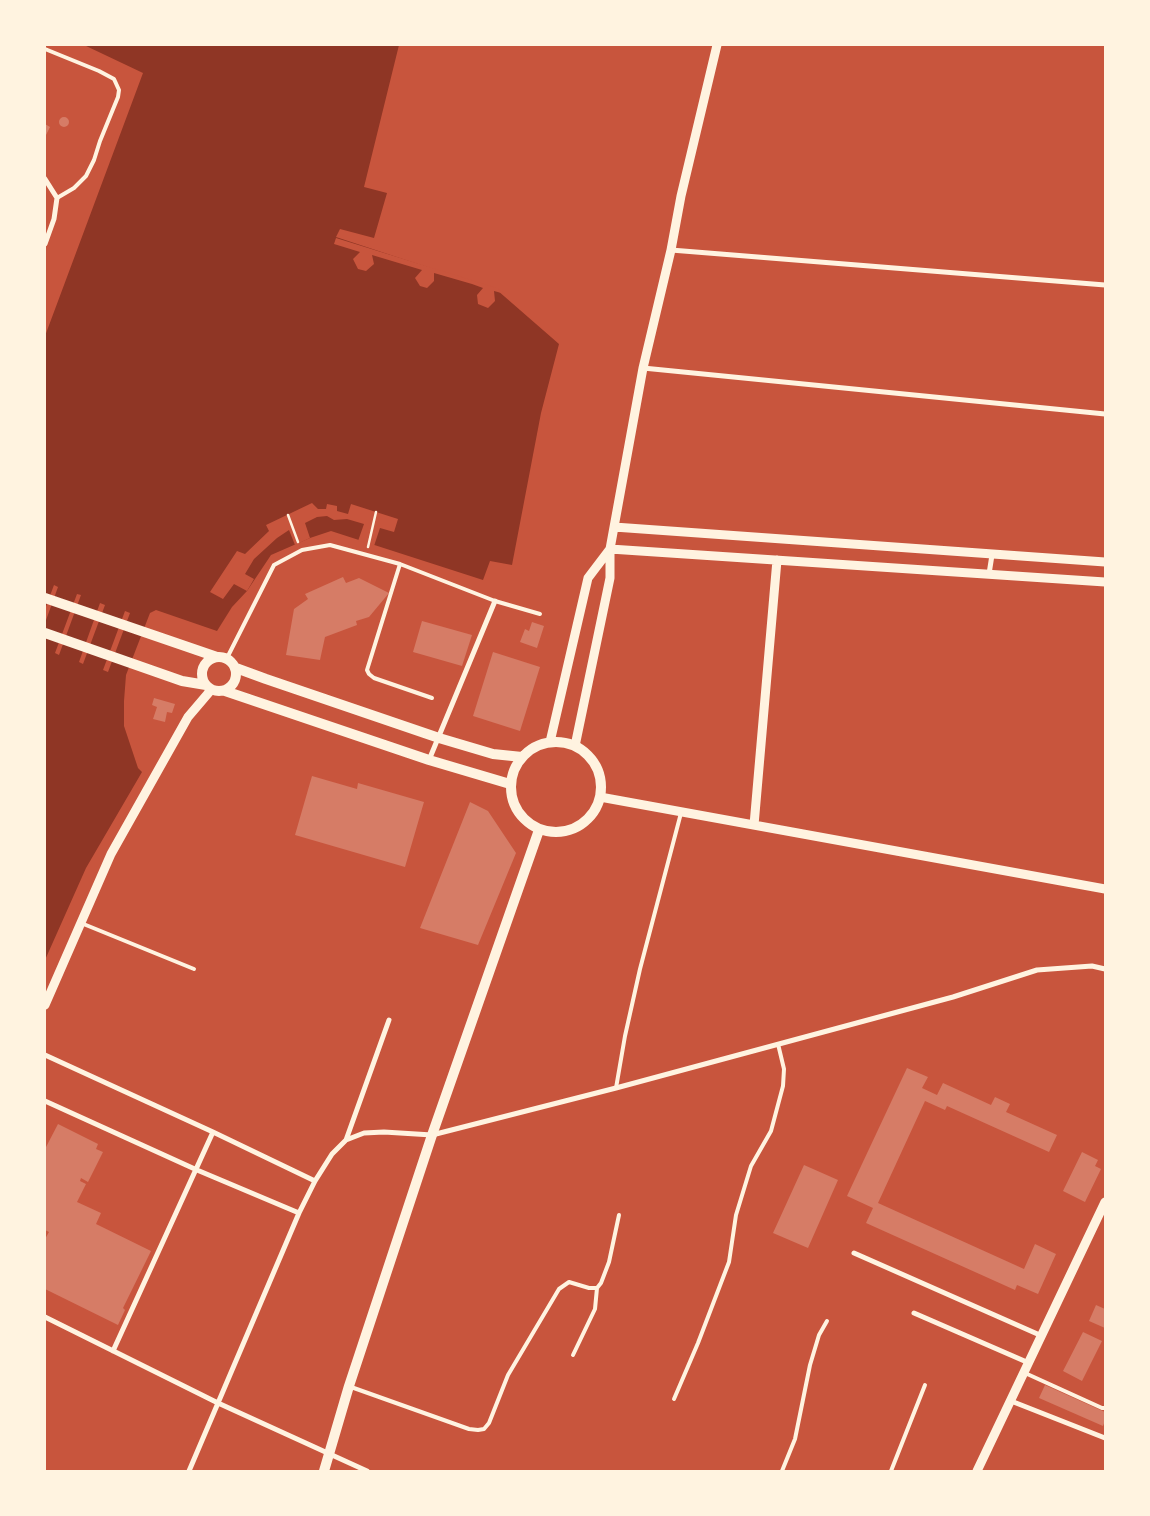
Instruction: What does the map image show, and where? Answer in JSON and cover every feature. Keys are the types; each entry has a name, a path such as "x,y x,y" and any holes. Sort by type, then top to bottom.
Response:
{"main road":[{"path":"45,598 222,658 236,668 438,738 493,754 522,757"},
{"path":"45,633 182,681 225,691 429,760 510,784"},
{"path":"209,688 202,676 202,670 208,660 222,658"},
{"path":"225,691 236,680 236,668"},
{"path":"550,742 563,742 575,746 588,754 597,767 601,782 600,797 594,811 584,823 570,830 554,833 539,830 517,812 510,784 514,770 522,757 535,747 550,742"},
{"path":"324,1471 349,1386 432,1135 539,830"}],"street":[{"path":"575,746 610,578 610,549 643,368 717,45"},
{"path":"45,179 57,198 54,219 45,244"},
{"path":"671,250 1105,285"},
{"path":"643,368 1105,414"},
{"path":"614,528 1105,562"},
{"path":"610,549 1105,582"},
{"path":"550,742 588,578 610,549"},
{"path":"989,574 992,555"},
{"path":"754,825 777,560"},
{"path":"429,760 496,601"},
{"path":"45,1004 116,846 188,717 209,688"},
{"path":"600,797 1105,889"},
{"path":"189,1471 299,1214 315,1181 332,1154 346,1140 364,1133 384,1132 432,1135 953,998 1037,970 1092,966 1105,968"},
{"path":"346,1140 389,1020"},
{"path":"45,1055 315,1181"},
{"path":"45,1101 299,1214"},
{"path":"113,1351 213,1132"},
{"path":"977,1471 1105,1202"},
{"path":"854,1253 1042,1336"},
{"path":"914,1313 1029,1363"},
{"path":"45,1317 218,1403 367,1471"},
{"path":"1011,1401 1105,1438"}],"lane":[{"path":"45,49 114,79 119,90 118,98 86,176 74,188 57,198"},
{"path":"222,658 274,565 302,550 330,545 400,564 496,601 540,614"},
{"path":"400,564 367,670 374,678 432,698"},
{"path":"616,1088 640,969 682,812"},
{"path":"81,923 194,969"},
{"path":"674,1399 729,1262 736,1215 751,1166 771,1131 783,1086 784,1069 778,1044"},
{"path":"573,1355 595,1309 597,1288 601,1283 609,1262 619,1215"},
{"path":"349,1386 469,1429 484,1429 489,1423 508,1375 559,1289 569,1282 589,1288 597,1288"},
{"path":"782,1471 795,1438 810,1365 819,1335 827,1321"},
{"path":"1025,1372 1105,1408"},
{"path":"891,1471 925,1385"}],"path":[{"path":"366,555 376,512"},
{"path":"288,515 299,543"}],"shaded area":[{"path":"84,45 399,45 364,187 387,193 374,238 340,229 336,237 497,290 559,344 541,413 512,565 490,561 483,580 331,531 271,555 247,591 232,607 217,631 156,610 150,613 126,675 124,701 124,726 138,768 142,772 86,868 45,960 45,623 58,587 54,585 45,609 45,336 143,73","holes":["77,594 81,595 59,655 55,653","100,603 105,605 83,664 79,662","125,611 130,613 108,672 103,670"]}],"pier":[{"path":"336,238 497,288 505,294 494,291 495,301 488,308 478,304 477,295 483,288 472,284 434,273 434,281 427,288 420,286 415,278 422,270 372,255 374,264 366,271 358,269 353,259 360,252 334,244"},
{"path":"312,503 318,509 326,509 327,504 337,506 337,511 348,514 351,504 398,519 394,532 380,528 374,546 358,541 364,524 347,519 334,520 327,516 317,517 305,523 310,538 295,545 289,530 254,559 245,574 254,579 247,591 234,584 223,599 210,592 237,551 245,554 269,531 266,525"}],"building":[{"path":"62,117 66,117 69,122 66,127 62,127 59,124 59,120"},
{"path":"45,124 50,127 45,137"},
{"path":"343,577 346,583 359,578 389,593 369,617 356,621 357,625 325,637 320,660 286,655 294,609 308,599 305,594"},
{"path":"422,621 472,635 462,666 413,652"},
{"path":"532,622 544,626 537,648 520,642 525,629 529,631"},
{"path":"493,652 540,667 520,731 473,716"},
{"path":"154,698 175,704 172,713 167,712 165,722 153,719 157,707 152,705"},
{"path":"312,776 357,789 358,783 424,802 405,867 295,835"},
{"path":"470,802 488,811 516,853 478,945 420,928"},
{"path":"907,1068 928,1077 922,1088 937,1095 943,1083 991,1105 995,1097 1010,1104 1006,1112 1057,1135 1049,1152 947,1106 945,1110 925,1101 878,1203 1024,1269 1035,1244 1056,1254 1038,1294 1017,1285 1015,1290 866,1223 873,1208 847,1196"},
{"path":"58,1124 98,1144 96,1149 103,1152 88,1182 81,1178 80,1181 86,1184 77,1202 101,1213 96,1224 151,1251 123,1308 125,1310 118,1325 45,1289 45,1239 49,1232 45,1230 45,1149"},
{"path":"1082,1152 1098,1160 1095,1166 1101,1169 1085,1202 1063,1191"},
{"path":"804,1165 838,1180 808,1248 773,1233"},
{"path":"1096,1305 1105,1309 1105,1328 1089,1321"},
{"path":"1083,1332 1102,1341 1082,1381 1063,1371"},
{"path":"1045,1385 1105,1412 1103,1426 1039,1398"}]}
